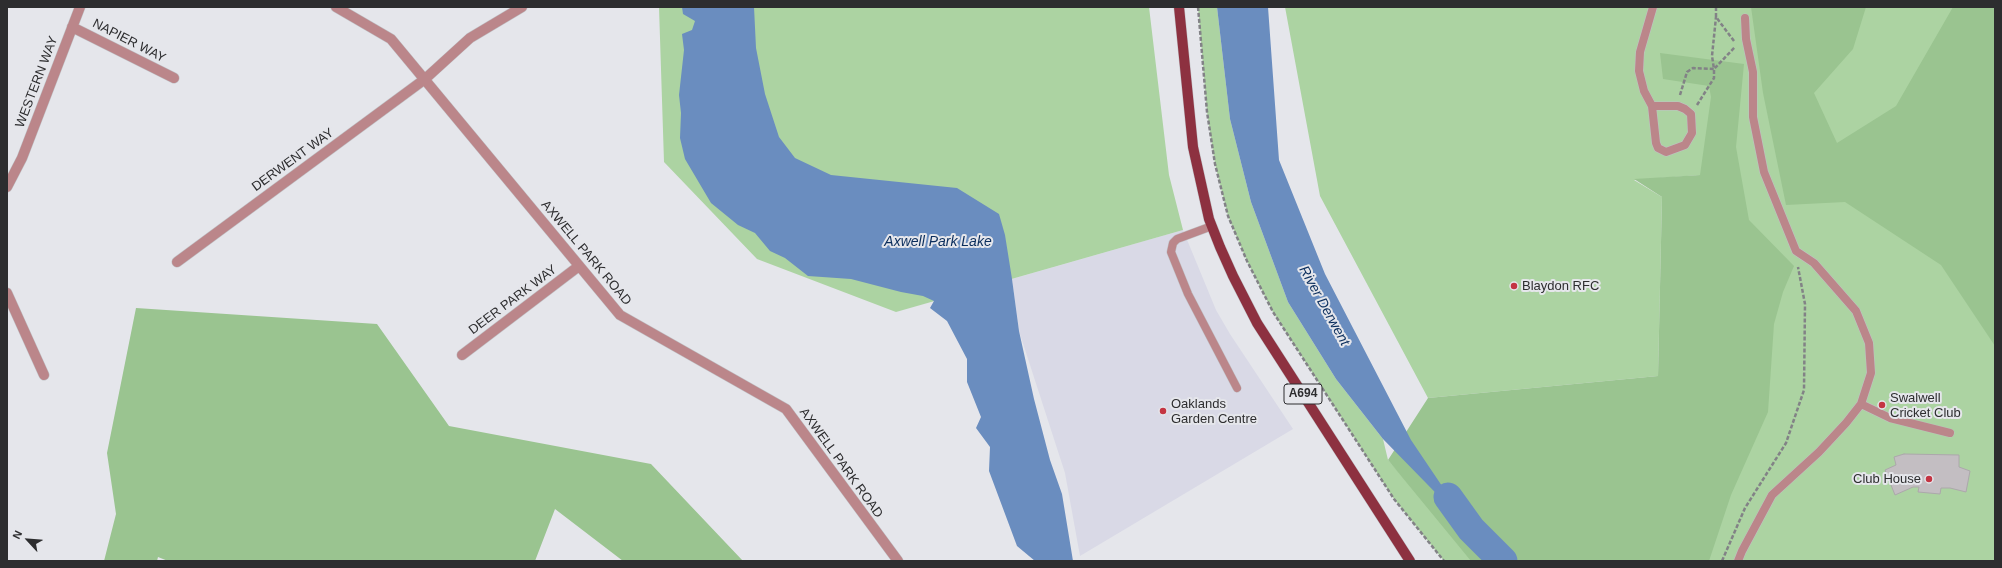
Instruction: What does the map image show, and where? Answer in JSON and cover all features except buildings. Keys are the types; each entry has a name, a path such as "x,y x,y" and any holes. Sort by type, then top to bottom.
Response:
{"main road":[{"name":"A694","path":"1179,7 1193,148 1212,226 1233,276 1257,323 1410,561"}],"street":[{"name":"WESTERN WAY","path":"7,187 22,158 80,7"},
{"name":"AXWELL PARK ROAD","path":"336,7 391,39 620,315 786,409 898,561"},
{"name":"DERWENT WAY","path":"177,262 425,79 470,38 522,7"},
{"name":"NAPIER WAY","path":"72,27 174,78"},
{"name":"DEER PARK WAY","path":"462,355 579,266"},
{"path":"7,293 44,375"}],"lane":[{"path":"1652,106 1678,106 1691,114 1693,124 1690,139 1685,145 1666,152 1658,148 1656,143 1652,106 1644,91 1639,71 1642,41 1653,7"},
{"path":"1738,561 1772,495 1819,452 1861,404 1871,373 1869,343 1856,311 1814,263 1796,250 1764,172 1754,117 1753,72 1746,39 1745,18"},
{"path":"1212,226 1176,239 1173,243 1171,252 1188,294 1237,388"},
{"path":"1861,404 1890,418 1950,434"}],"path":[{"path":"1198,7 1207,112 1215,164 1228,216 1247,261 1273,312 1394,499 1444,561"},
{"path":"1691,114 1714,78 1712,56 1716,7"},
{"path":"1683,82 1687,72 1693,68 1714,69 1737,46 1716,17"},
{"path":"1722,561 1746,508 1786,443 1804,390 1805,304 1796,250"}],"shaded area":[{"name":"Oaklands Garden Centre","path":"1183,230 1216,310 1230,334 1293,429 1080,556 1065,473 1019,331 1012,279"}],"green space":[{"path":"659,7 1149,7 1169,175 1183,230 896,312 757,259 664,162"},
{"path":"1198,7 1217,7 1230,119 1251,202 1288,302 1336,379 1383,439 1388,460 1478,561 1444,561 1394,499 1273,312 1247,261 1228,216 1215,164 1207,112"},
{"path":"1285,7 1995,7 1995,561 1665,561 1700,175 1634,180 1662,197 1658,376 1428,398 1320,196"},
{"path":"1751,7 1866,7 1853,49 1814,93 1837,143 1896,106 1953,7 1995,7 1995,346 1941,265 1845,202 1786,205 1763,93"},
{"path":"1660,53 1744,64 1736,147 1749,220 1794,266 1783,292 1774,324 1768,412 1731,495 1709,561 1471,561 1388,460 1428,398 1658,376 1662,197 1634,179 1700,175 1711,97 1709,86 1663,79"},
{"path":"136,308 377,324 449,426 651,464 743,561 623,561 555,509 535,561 168,561 158,557 157,561 104,561 116,514 107,453"}],"water":[{"name":"Axwell Park Lake","path":"682,7 754,7 756,48 765,94 779,137 795,158 831,175 957,188 999,214 1005,235 1019,331 1034,399 1050,460 1062,494 1073,561 1035,561 1017,546 989,471 990,447 976,428 981,417 967,382 967,359 947,321 930,308 934,301 923,296 851,279 808,276 785,258 770,251 755,233 738,225 711,203 685,159 680,138 681,113 679,95 684,50 682,34 692,30 695,21 683,14"},
{"path":"1217,7 1268,7 1279,160 1325,274 1411,440 1471,529 1383,439 1336,379 1288,302 1251,202 1230,119"}],"waterway":[{"name":"River Derwent","path":"1448,497 1471,529 1503,561"}],"place":[{"name":"Blaydon RFC","path":"1514,286"},
{"name":"Swalwell Cricket Club","path":"1882,405"},
{"name":"Oaklands Garden Centre","path":"1163,411"},
{"name":"Club House","path":"1929,479"}]}
